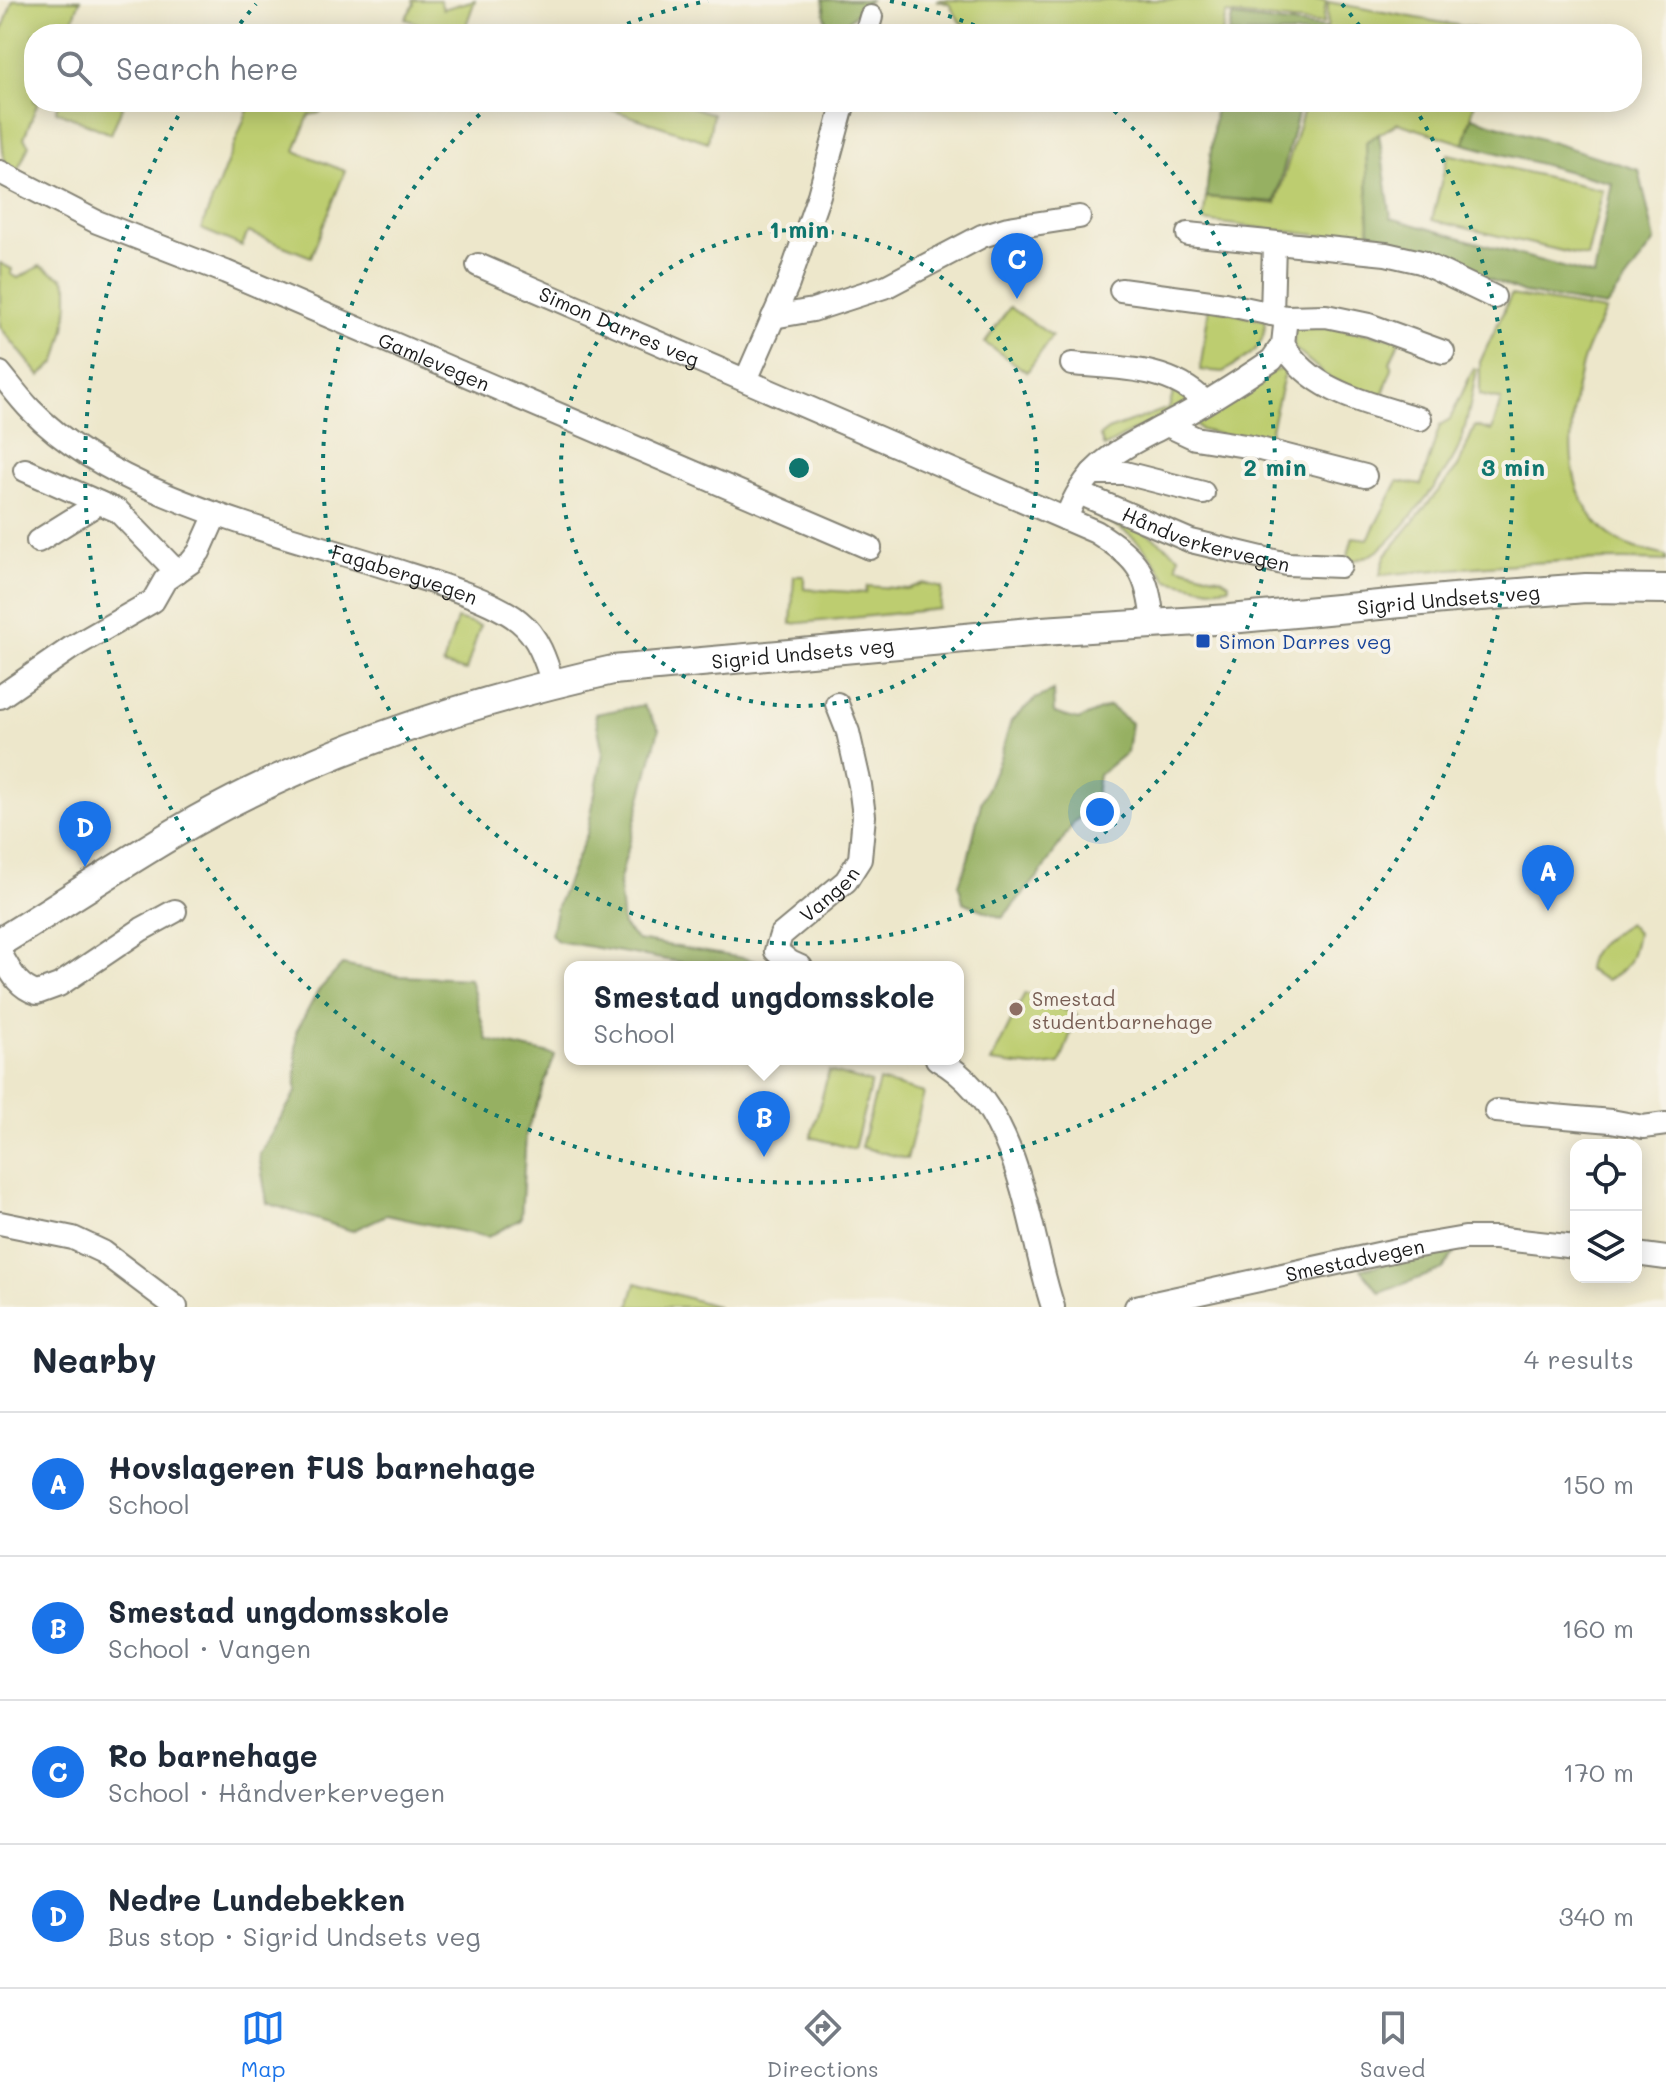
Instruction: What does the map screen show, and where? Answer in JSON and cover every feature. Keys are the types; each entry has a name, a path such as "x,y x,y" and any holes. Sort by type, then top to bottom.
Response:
{"street":[{"path":"746,380 788,284 819,195 841,112"},
{"name":"Gamlevegen","path":"0,172 97,222 226,272 870,548"},
{"path":"773,317 813,310 887,286 982,236 1008,228 1079,217"},
{"path":"1188,234 1332,247 1421,262 1494,297"},
{"path":"1274,244 1283,344 1295,363 1319,382 1355,399 1420,419"},
{"name":"Simon Darres veg","path":"478,265 1096,532 1127,552 1148,588 1153,623"},
{"path":"1121,290 1225,304 1279,316 1326,316 1369,325 1443,352"},
{"path":"1066,519 1092,473 1118,450 1167,425 1272,360 1283,344"},
{"path":"1072,364 1138,369 1168,376 1192,389 1205,402"},
{"name":"Fagabergvegen","path":"0,373 32,411 76,446 157,491 216,514 416,577 507,613 521,623 542,651 553,684"},
{"path":"1167,425 1195,438 1252,447 1365,476"},
{"path":"25,470 118,511 177,572"},
{"name":"Håndverkervegen","path":"1092,473 1125,473 1203,493"},
{"name":"Håndverkervegen","path":"1079,493 1191,541 1287,564 1340,566"},
{"path":"38,541 99,503"},
{"path":"0,697 71,648 153,601 165,580 199,552 216,514"},
{"name":"Sigrid Undsets veg","path":"0,942 196,821 301,769 361,743 446,713 613,670 1586,588 1666,589"},
{"name":"Vangen","path":"789,961 776,951 781,935 846,881 860,859 864,816 860,785 848,732 837,704"},
{"path":"0,953 15,979 26,989 37,993 59,985 142,929 175,911"},
{"path":"945,1065 977,1095 997,1124 1016,1162 1053,1307"},
{"path":"1496,1111 1643,1127 1666,1124"},
{"path":"0,1223 73,1238 103,1252 176,1307"},
{"name":"Smestadvegen","path":"1136,1307 1385,1252 1465,1238 1570,1246"},
{"path":"1642,1255 1666,1258"}],"green space":[{"path":"13,0 80,0 72,24 24,24 24,112 34,112 24,138 29,145 17,172 4,162 0,116 0,37"},
{"path":"413,0 440,0 443,9 475,0 467,24 419,24 405,19 414,4"},
{"path":"823,0 870,0 845,24 826,24"},
{"path":"936,0 1326,1 1323,24 1226,14 1224,24 963,24 949,4"},
{"path":"1328,2 1450,24 1327,24"},
{"path":"1232,17 1291,24 1231,24"},
{"path":"58,112 120,112 111,134"},
{"path":"247,112 320,112 309,115 295,151 345,171 311,257 248,232 242,246 201,229"},
{"path":"618,112 713,114 708,142"},
{"path":"1215,112 1298,112 1275,202 1206,197"},
{"path":"1303,112 1472,112 1464,144 1398,123 1366,142 1369,230 1406,246 1203,221 1206,197 1276,204"},
{"path":"1472,117 1639,170 1655,241 1606,307 1524,293 1369,231 1366,142 1379,134 1391,218 1594,276 1612,183 1464,144"},
{"path":"1448,154 1603,190 1587,257 1432,220"},
{"path":"0,263 12,269 11,274 18,278 40,266 63,278 68,288 65,329 56,362 40,376 0,327"},
{"path":"1511,295 1605,311 1585,354 1576,390 1571,436 1576,482 1596,522 1614,538 1632,547 1666,556 1666,561 1559,562 1380,575 1385,556 1458,467 1475,426 1492,431 1501,400 1480,395 1480,362"},
{"path":"1010,307 1052,336 1027,372 985,343"},
{"path":"1209,307 1265,320 1258,346 1223,372 1200,370"},
{"path":"1294,322 1400,339 1390,362 1392,369 1381,399 1329,378 1294,348"},
{"path":"1286,368 1267,445 1201,430 1193,420 1274,371"},
{"path":"1474,368 1477,370 1464,430 1458,449 1443,474 1421,505 1385,544 1369,556 1346,562 1353,537 1368,539 1398,481 1421,485 1440,425 1450,419"},
{"path":"1175,386 1188,395 1187,403 1104,447 1100,436 1108,430 1169,408"},
{"path":"1100,513 1132,525 1160,542 1179,556 1177,566 1221,578 1229,583 1229,587 1210,589 1167,580 1139,543 1122,529 1099,518"},
{"path":"794,576 804,576 804,589 866,593 867,586 908,589 923,583 942,588 940,609 791,624"},
{"path":"457,619 480,626 466,671 443,665"},
{"path":"1053,691 1054,713 1078,720 1109,706 1131,723 1127,752 1099,775 1094,807 1075,821 1037,878 1002,918 963,902 959,884 981,803 1011,721 1035,699"},
{"path":"643,705 659,729 619,883 623,926 637,940 754,961 673,961 557,941 551,934 557,906 587,834 603,753 595,714"},
{"path":"1628,923 1637,933 1625,967 1606,980 1587,970 1596,948"},
{"path":"342,965 398,976 470,979 487,1040 555,1055 526,1134 521,1219 488,1237 386,1215 352,1231 267,1203 259,1155 296,1092 296,1032 318,991"},
{"path":"1025,993 1077,1015 1060,1064 1033,1067 991,1062"},
{"path":"829,1071 871,1083 854,1149 811,1137"},
{"path":"879,1081 924,1093 907,1159 861,1147"},
{"path":"1458,1247 1443,1269 1380,1293 1361,1269"},
{"path":"636,1283 719,1307 629,1307"}],"place":[{"name":"Ro barnehage","path":"1017,299"},
{"name":"Simon Darres veg","path":"1203,641"},
{"name":"Nedre Lundebekken","path":"85,867"},
{"name":"Hovslageren FUS barnehage","path":"1548,911"},
{"name":"Smestad studentbarnehage","path":"1016,1009"},
{"name":"Smestad ungdomsskole","path":"764,1157"}]}
